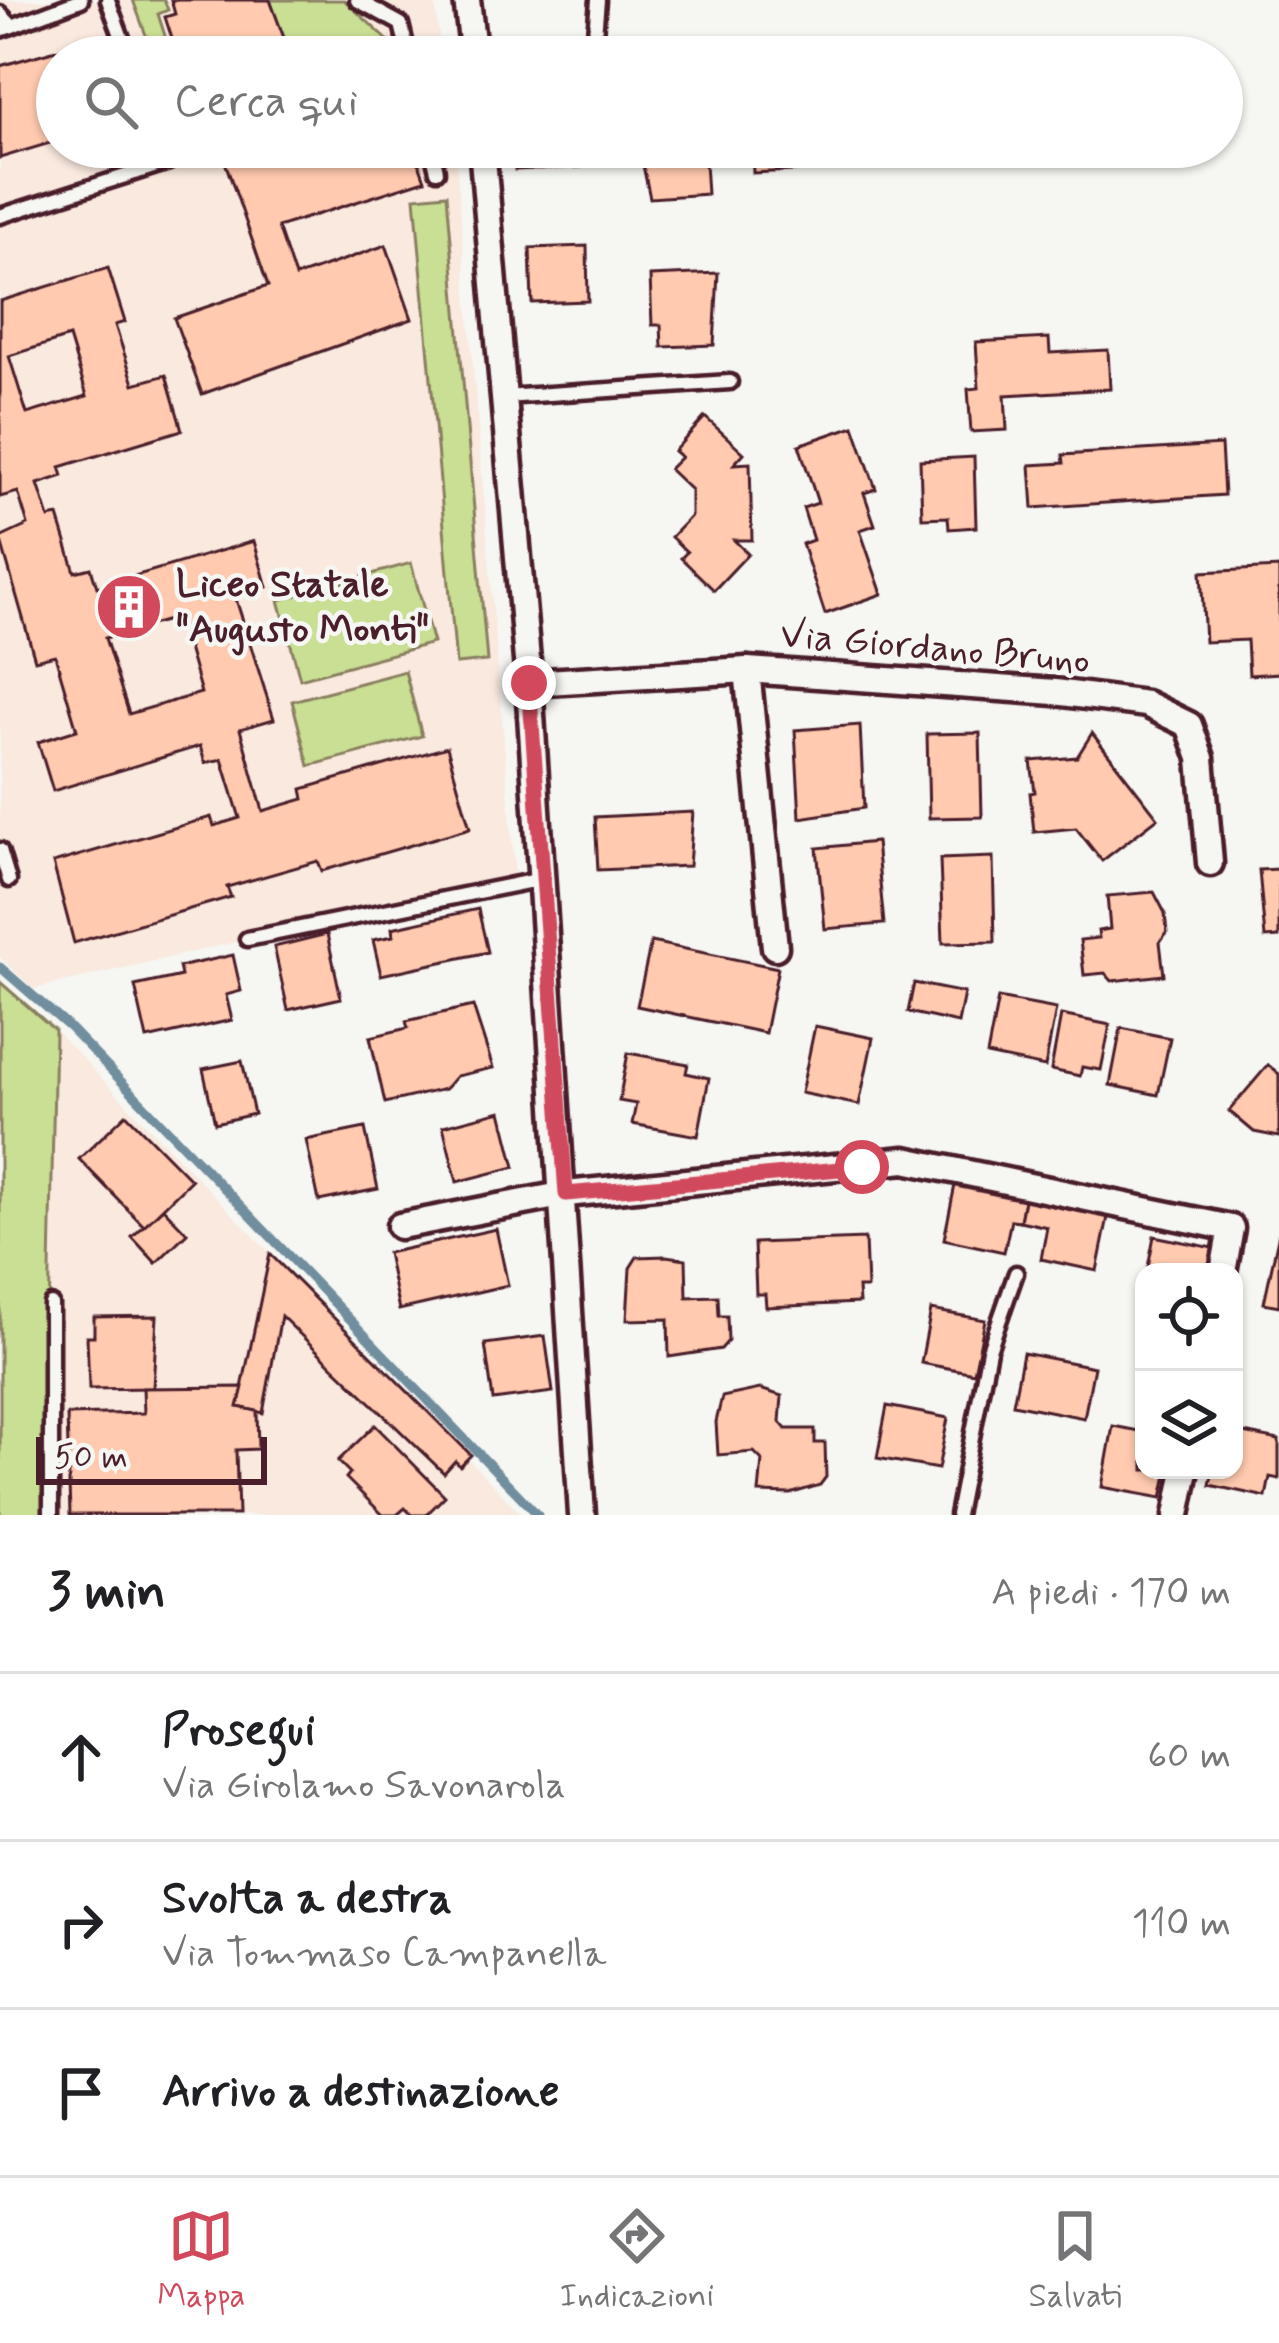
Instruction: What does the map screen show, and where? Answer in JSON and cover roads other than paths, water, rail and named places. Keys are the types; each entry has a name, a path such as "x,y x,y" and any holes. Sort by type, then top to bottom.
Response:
{"street":[{"path":"467,0 471,36"},
{"path":"484,168 529,683 566,1194 582,1515"},
{"path":"747,670 776,947"},
{"name":"Via Giordano Bruno","path":"529,683 747,670 1055,692 1146,704 1189,725 1201,758 1210,863"},
{"path":"400,1226 566,1194 905,1160 1231,1228 1225,1263"},
{"path":"1178,1515 1184,1479"}],"lane":[{"path":"0,13 6,28 81,0"},
{"path":"107,0 121,36"},
{"path":"357,0 401,24 404,36"},
{"path":"595,36 598,0"},
{"path":"0,216 150,168"},
{"path":"503,397 730,382"},
{"path":"0,850 9,880"},
{"path":"248,939 543,879"},
{"path":"957,1515 989,1350 1016,1273"},
{"path":"51,1304 51,1515"}],"waterway":[{"path":"0,967 69,1027 538,1515"}],"place":[{"name":"Liceo Statale \"Augusto Monti\"","path":"129,607"}]}
